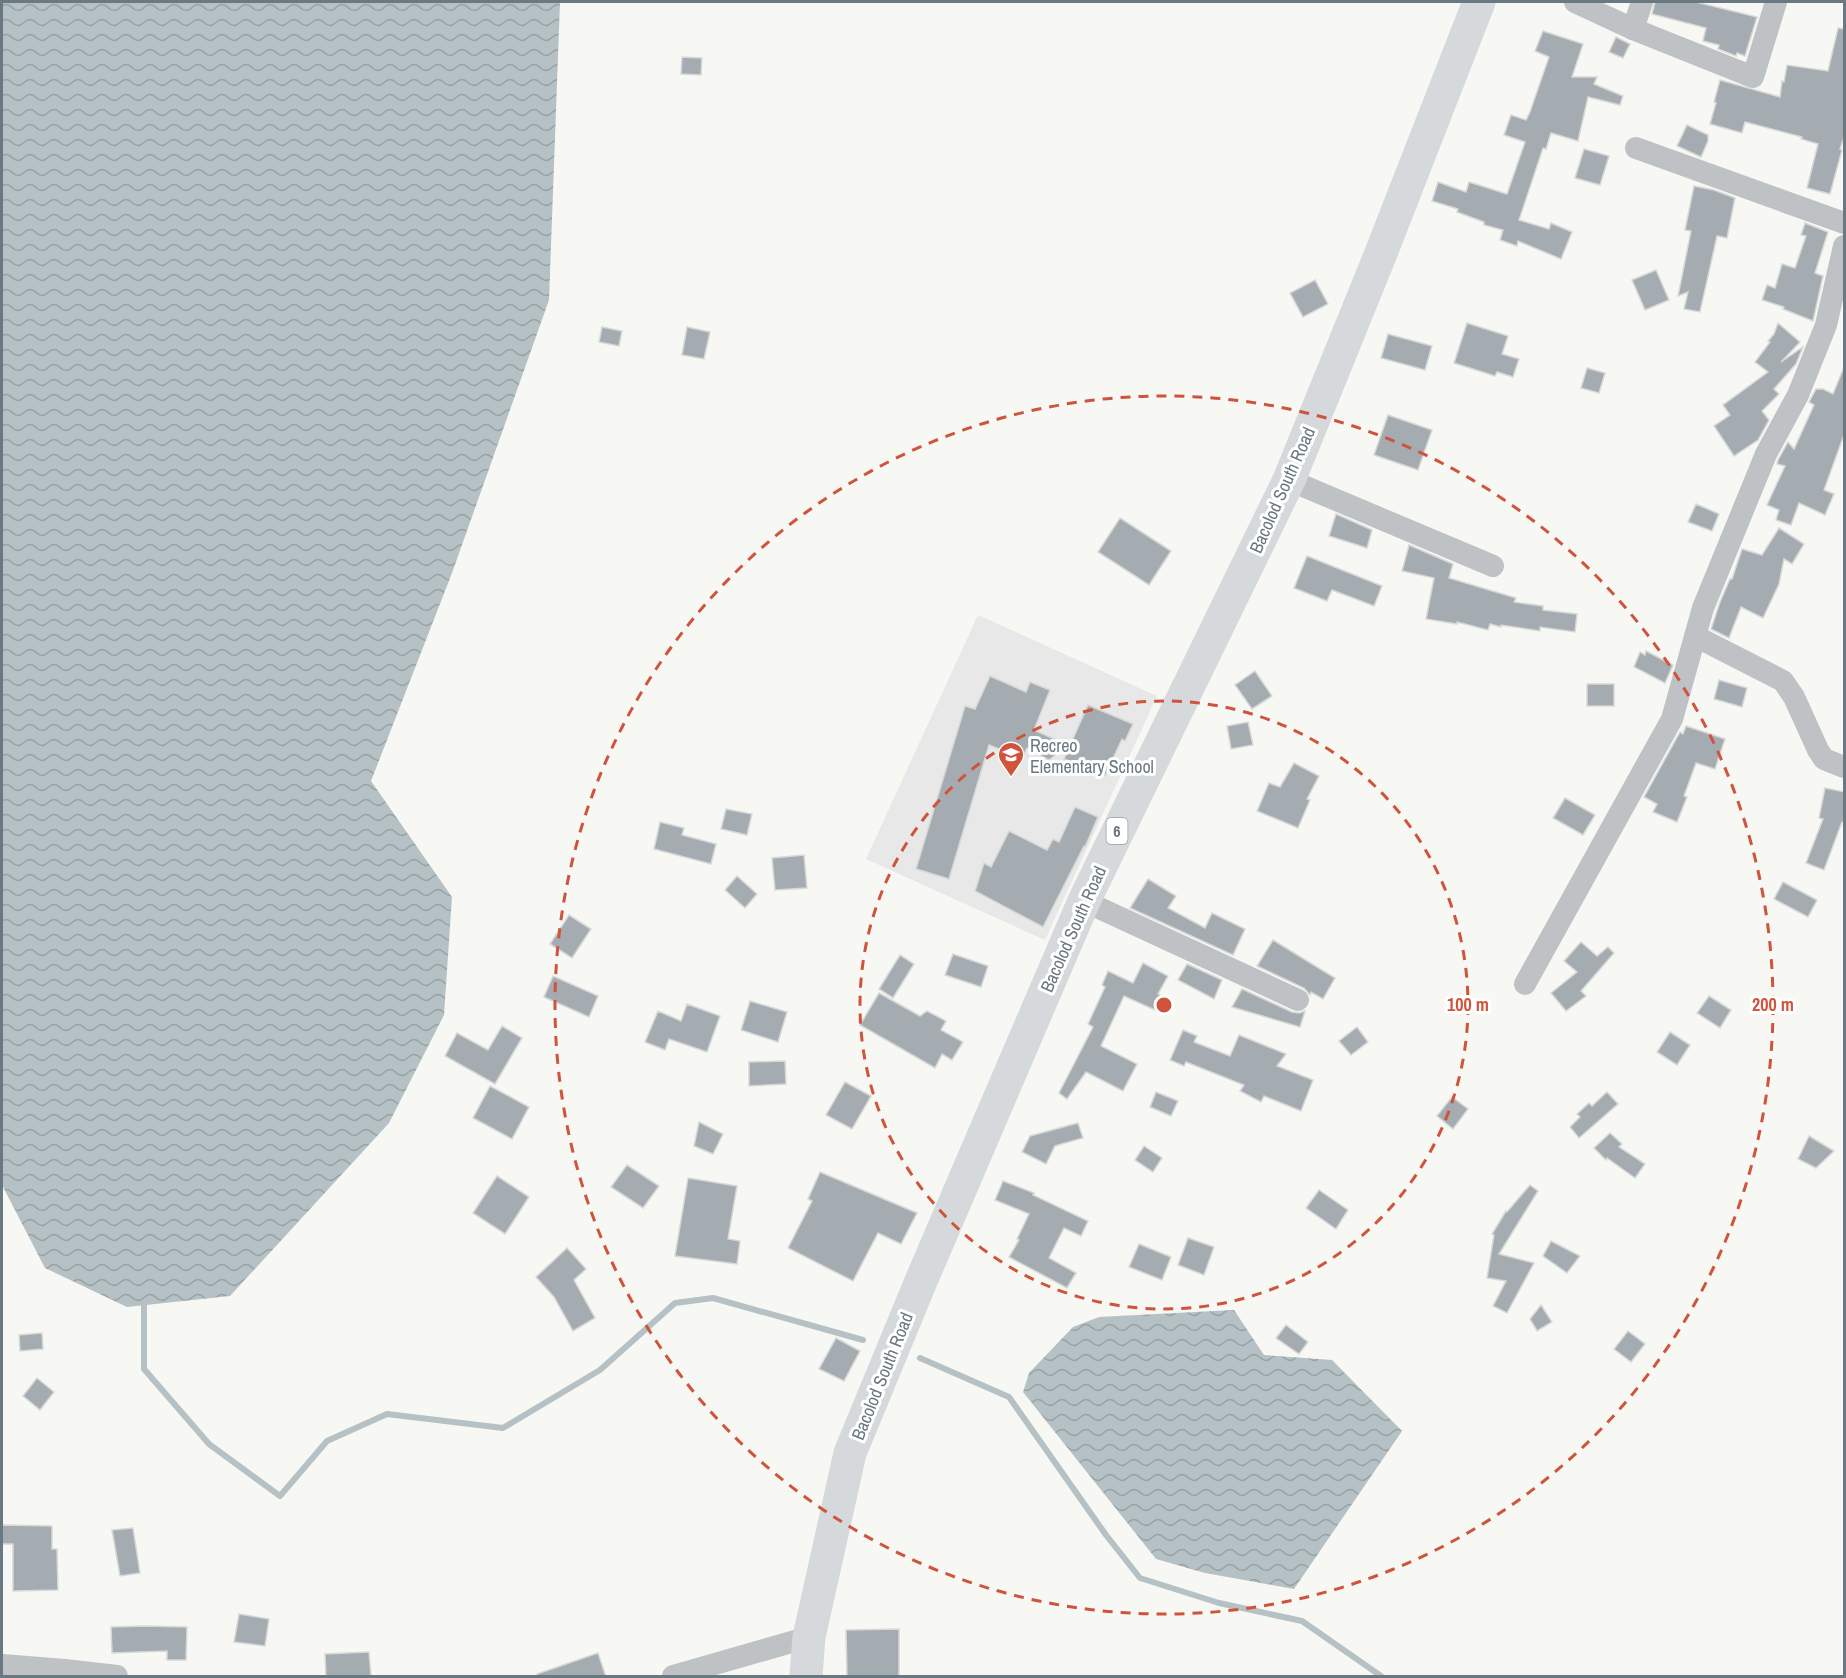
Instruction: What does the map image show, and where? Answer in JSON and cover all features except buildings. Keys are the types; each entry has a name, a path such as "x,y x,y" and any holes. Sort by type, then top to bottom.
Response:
{"highway":[{"name":"Bacolod South Road","path":"806,1677 809,1637 850,1453 1084,901 1289,480 1382,253 1479,2"}],"street":[{"path":"1575,2 1633,29 1753,77 1776,2"},
{"path":"1633,29 1642,2"},
{"path":"1636,148 1845,223"},
{"path":"1525,984 1672,719 1702,608 1766,454 1798,395 1826,325 1845,246"},
{"path":"1289,480 1493,566"},
{"path":"1695,636 1783,681 1794,697 1824,759 1845,767"},
{"path":"1084,901 1298,1000"},
{"path":"673,1677 809,1637"},
{"path":"2,1665 117,1677"}],"shaded area":[{"name":"Recreo Elementary School","path":"978,615 1157,696 1045,940 866,859"}],"water":[{"path":"2,2 560,2 549,300 452,573 371,781 452,897 444,1015 389,1123 230,1296 127,1307 45,1268 2,1185"},
{"path":"1234,1310 1264,1355 1332,1360 1402,1431 1294,1589 1205,1573 1156,1559 1023,1392 1029,1373 1073,1327 1099,1317"}],"waterway":[{"path":"144,1305 144,1369 209,1444 280,1496 327,1441 387,1414 503,1428 600,1370 675,1303 713,1298 863,1340"},
{"path":"920,1358 1009,1397 1106,1535 1140,1578 1219,1603 1302,1621 1381,1676"}],"place":[{"name":"Recreo Elementary School","path":"1011,778"}]}
